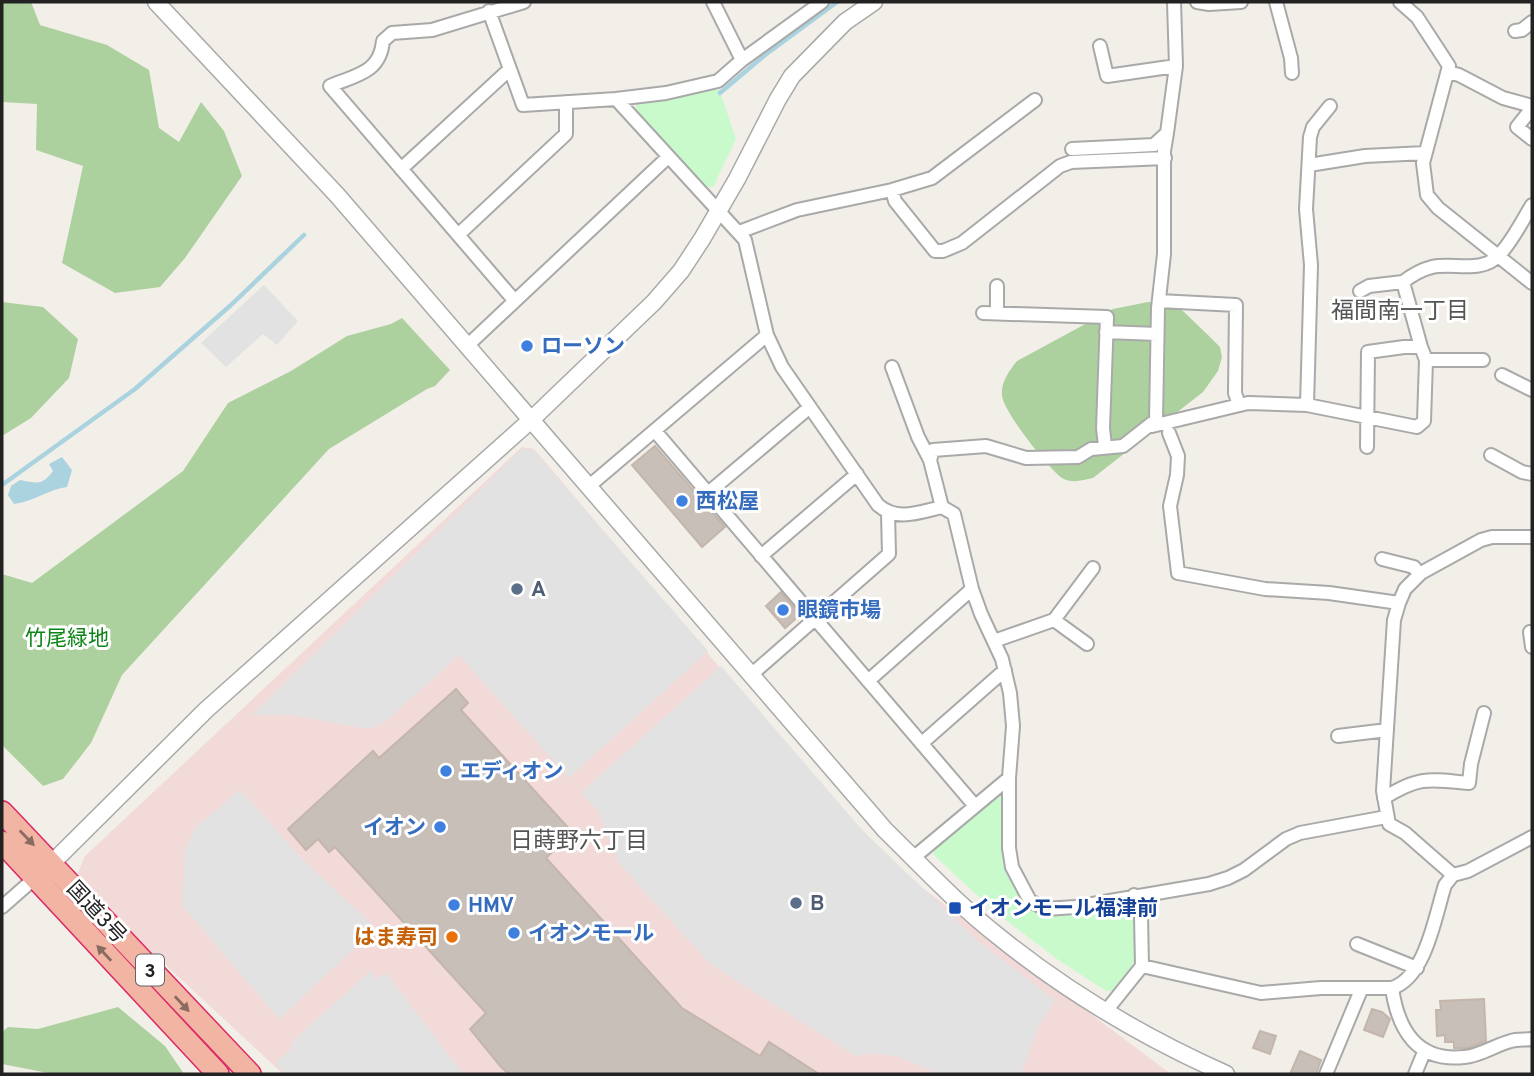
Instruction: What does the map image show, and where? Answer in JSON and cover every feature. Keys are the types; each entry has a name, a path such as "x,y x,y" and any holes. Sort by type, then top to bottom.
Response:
{"highway":[{"name":"国道3号","path":"2,812 250,1074"},
{"name":"国道3号","path":"2,842 218,1074"}],"street":[{"path":"156,2 337,195 885,830 958,903 1072,991 1224,1074"},
{"path":"514,300 330,86 368,71 377,64 382,54 383,41 392,33 432,30 524,2"},
{"path":"729,2 714,5 742,61"},
{"path":"489,11 523,105 666,93 719,81 822,2"},
{"path":"2,907 52,864 206,710 531,419 654,302 681,271 719,212 792,76 845,22 874,2"},
{"path":"930,460 933,450 986,446 1026,458 1078,457 1091,449 1123,446 1157,421 1157,334 1164,254 1164,158 1176,66 1174,2"},
{"path":"1197,2 1241,2"},
{"path":"1276,2 1291,58 1292,73"},
{"path":"1400,2 1417,17 1449,66 1423,163 1427,195 1438,208 1532,283"},
{"path":"1515,31 1522,30 1532,22"},
{"path":"1100,46 1107,76 1176,66"},
{"path":"401,169 510,69"},
{"path":"1448,72 1503,98 1532,107 1517,127 1532,139"},
{"path":"615,99 745,240 767,335 782,368 878,505 888,513 907,515 942,507 954,514 972,589 1002,659 1010,692 1013,726 1009,778 1009,848 1012,867 1030,901 1046,909 1075,907 1209,884 1244,870 1286,839 1300,833 1386,817"},
{"path":"739,232 797,210 892,190 932,178 1035,100"},
{"path":"458,235 566,134 566,102"},
{"path":"1307,405 1311,265 1306,209 1309,165 1313,127 1330,106"},
{"path":"1072,149 1154,145 1167,133"},
{"path":"1309,165 1365,156 1425,153"},
{"path":"467,346 667,157"},
{"path":"892,190 895,201 935,251 943,251 962,243 1060,166 1071,162 1164,158"},
{"path":"1360,291 1369,286 1403,282 1416,272 1434,266 1488,264 1499,255 1532,205"},
{"path":"1152,426 1248,403 1307,405 1417,426 1424,421 1424,354 1403,282"},
{"path":"997,286 997,313"},
{"path":"1159,301 1236,305 1235,393 1239,405"},
{"path":"982,313 1107,317 1103,428 1105,446"},
{"path":"1107,332 1157,334"},
{"path":"588,487 767,335"},
{"path":"1367,447 1368,352 1404,347 1424,354 1483,360"},
{"path":"892,367 930,460 942,507"},
{"path":"1502,375 1532,390"},
{"path":"708,493 810,407"},
{"path":"655,431 975,806"},
{"path":"1169,433 1178,456 1170,506 1178,573 1265,589 1329,593 1399,603"},
{"path":"1491,455 1522,472 1532,474"},
{"path":"761,556 857,474"},
{"path":"751,675 889,554 888,513"},
{"path":"1453,875 1405,833 1389,824 1386,817 1384,799 1394,620 1405,589 1419,575 1481,540 1492,537 1532,537"},
{"path":"1382,559 1414,567 1419,575"},
{"path":"994,640 1054,620 1093,568"},
{"path":"869,681 972,589"},
{"path":"1054,620 1087,644"},
{"path":"1530,632 1532,647"},
{"path":"922,743 1005,670"},
{"path":"1384,799 1408,784 1431,779 1469,783 1484,713"},
{"path":"1338,736 1387,730"},
{"path":"913,858 1009,778"},
{"path":"1142,965 1261,993 1321,988 1392,988 1401,985 1417,968 1445,885 1453,875 1468,871 1532,837"},
{"path":"1106,1011 1142,965 1141,916 1134,895"},
{"path":"1357,944 1417,968"},
{"path":"1392,988 1395,1012 1404,1029 1424,1052 1438,1056 1466,1057 1512,1041 1532,1039"},
{"path":"1326,1074 1361,990"},
{"path":"1415,1074 1424,1052"}],"shaded area":[{"path":"264,285 298,321 277,345 263,334 226,367 201,343"},
{"path":"522,447 534,449 807,770 900,871 1171,1074 283,1074 84,889 78,873 85,856"},
{"name":"A","path":"522,449 533,450 708,651 569,778 459,655 386,721 372,728 293,715 252,715"},
{"name":"B","path":"721,666 863,831 979,942 1055,1000 1039,1025 1021,1074 939,1074 899,1057 874,1053 856,1056 710,964 619,863 598,811 581,793"},
{"path":"240,790 304,861 376,928 279,1019 182,905 185,850 195,828"},
{"path":"371,971 377,979 386,973 463,1074 286,1074 275,1063 291,1049 298,1036"}],"green space":[{"path":"2,2 31,2 40,25 107,45 149,70 159,128 179,142 201,102 224,131 242,176 185,258 160,287 115,293 62,263 83,166 36,150 37,104 2,102"},
{"path":"719,89 736,139 713,187 705,187 636,111 636,103"},
{"path":"2,302 43,307 78,339 69,378 31,418 2,436"},
{"path":"1148,302 1170,304 1183,311 1209,336 1220,347 1222,357 1218,371 1203,392 1093,478 1066,480 1037,452 1004,403 1002,395 1006,377 1017,361 1113,309"},
{"name":"竹尾緑地","path":"402,318 450,370 435,386 329,449 122,675 91,743 63,779 43,786 2,745 2,574 32,583 183,471 228,403 291,371 347,336 391,324"},
{"path":"998,794 1003,796 1007,862 1020,895 1030,908 1047,915 1083,913 1130,905 1134,910 1134,962 1114,991 1106,991 1057,959 994,911 934,855 933,849"},
{"path":"118,1007 165,1046 184,1074 53,1074 2,1064 2,1032 8,1027 38,1029"}],"water":[{"path":"62,457 72,470 67,487 14,504 8,495 11,486 20,480 42,481 53,471 49,464"}],"building":[{"name":"西松屋","path":"655,446 725,527 702,547 632,465"},
{"name":"眼鏡市場","path":"781,592 800,615 785,628 766,606"},
{"name":"イオンモール","path":"456,689 468,703 461,710 573,833 546,858 682,1008 760,1056 769,1042 819,1074 509,1074 501,1067 470,1029 486,1013 335,847 329,852 318,839 306,850 288,829 373,751 379,758"},
{"path":"1484,999 1486,1041 1468,1048 1454,1048 1454,1042 1445,1042 1445,1035 1437,1036 1436,1010 1441,1010 1440,1001"},
{"path":"1372,1009 1382,1012 1390,1019 1383,1037 1364,1030"},
{"path":"1260,1031 1276,1036 1270,1054 1253,1048"},
{"path":"1300,1051 1321,1060 1316,1074 1290,1074"}],"waterway":[{"path":"720,93 765,55 837,2"},
{"path":"2,485 135,389 231,305 304,235"}],"place":[{"name":"ローソン","path":"527,346"},
{"name":"西松屋","path":"682,501"},
{"name":"A","path":"517,589"},
{"name":"眼鏡市場","path":"783,610"},
{"name":"エディオン","path":"446,771"},
{"name":"イオン","path":"440,827"},
{"name":"B","path":"796,903"},
{"name":"HMV","path":"454,905"},
{"name":"イオンモール福津前","path":"955,908"},
{"name":"イオンモール","path":"514,933"},
{"name":"はま寿司","path":"452,937"}],"district":[{"name":"福間南一丁目","path":"1400,310"},
{"name":"日蒔野六丁目","path":"579,840"}]}
